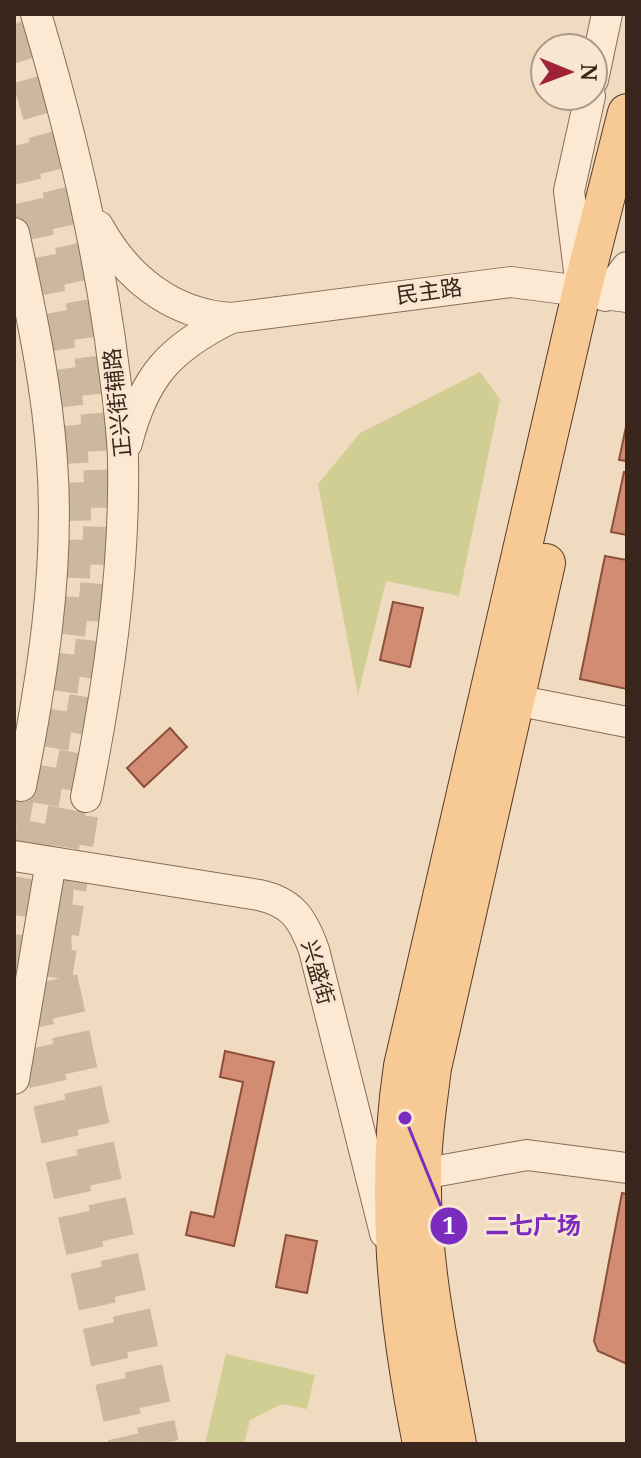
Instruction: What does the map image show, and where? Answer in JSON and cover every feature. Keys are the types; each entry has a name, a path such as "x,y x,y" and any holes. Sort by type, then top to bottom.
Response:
{"main road":[{"path":"457,1444 427,1268 422,1174 432,1068 610,287 627,113"},
{"path":"422,1444 395,1270 393,1131 403,1066 610,287"}],"street":[{"name":"正兴街辅路","path":"36,14 88,207 110,340 123,460 104,708 86,797"},
{"path":"586,112 569,191 610,287"},
{"path":"88,207 109,246 165,300 207,316 231,318"},
{"path":"14,233 44,387 53,491 48,611 38,699 21,786"},
{"name":"民主路","path":"231,318 475,284 511,282 610,287"},
{"path":"123,460 141,396 154,376 192,337 231,318"},
{"path":"515,700 627,722"},
{"name":"兴盛街","path":"14,856 277,898 298,915 314,950 395,1270"},
{"path":"14,1079 51,862"},
{"path":"422,1174 527,1155 627,1168"}],"shaded area":[{"path":"480,372 500,399 459,596 386,581 358,695 318,484 360,433"},
{"path":"226,1354 315,1375 307,1409 282,1404 250,1420 244,1444 205,1444"}],"building":[{"path":"627,422 627,461 619,460"},
{"path":"624,472 627,472 627,535 611,532"},
{"path":"605,556 627,560 627,689 580,679"},
{"path":"393,602 423,608 410,667 380,660"},
{"path":"170,728 187,747 144,787 127,768"},
{"path":"225,1051 274,1062 234,1246 186,1235 191,1212 214,1217 243,1082 220,1077"},
{"path":"622,1193 627,1194 627,1364 598,1351 594,1341"},
{"path":"286,1235 317,1241 307,1293 276,1287"}],"tunnel":[{"path":"14,24 45,127 72,237 92,349 102,455 101,561 92,667 55,882 53,953 160,1444"},
{"path":"14,146 52,321 68,439 72,499 68,618 25,887 20,959 128,1444"},
{"path":"14,825 21,786"},
{"path":"57,978 86,797"}],"place":[{"name":"二七广场","path":"405,1118"}]}
